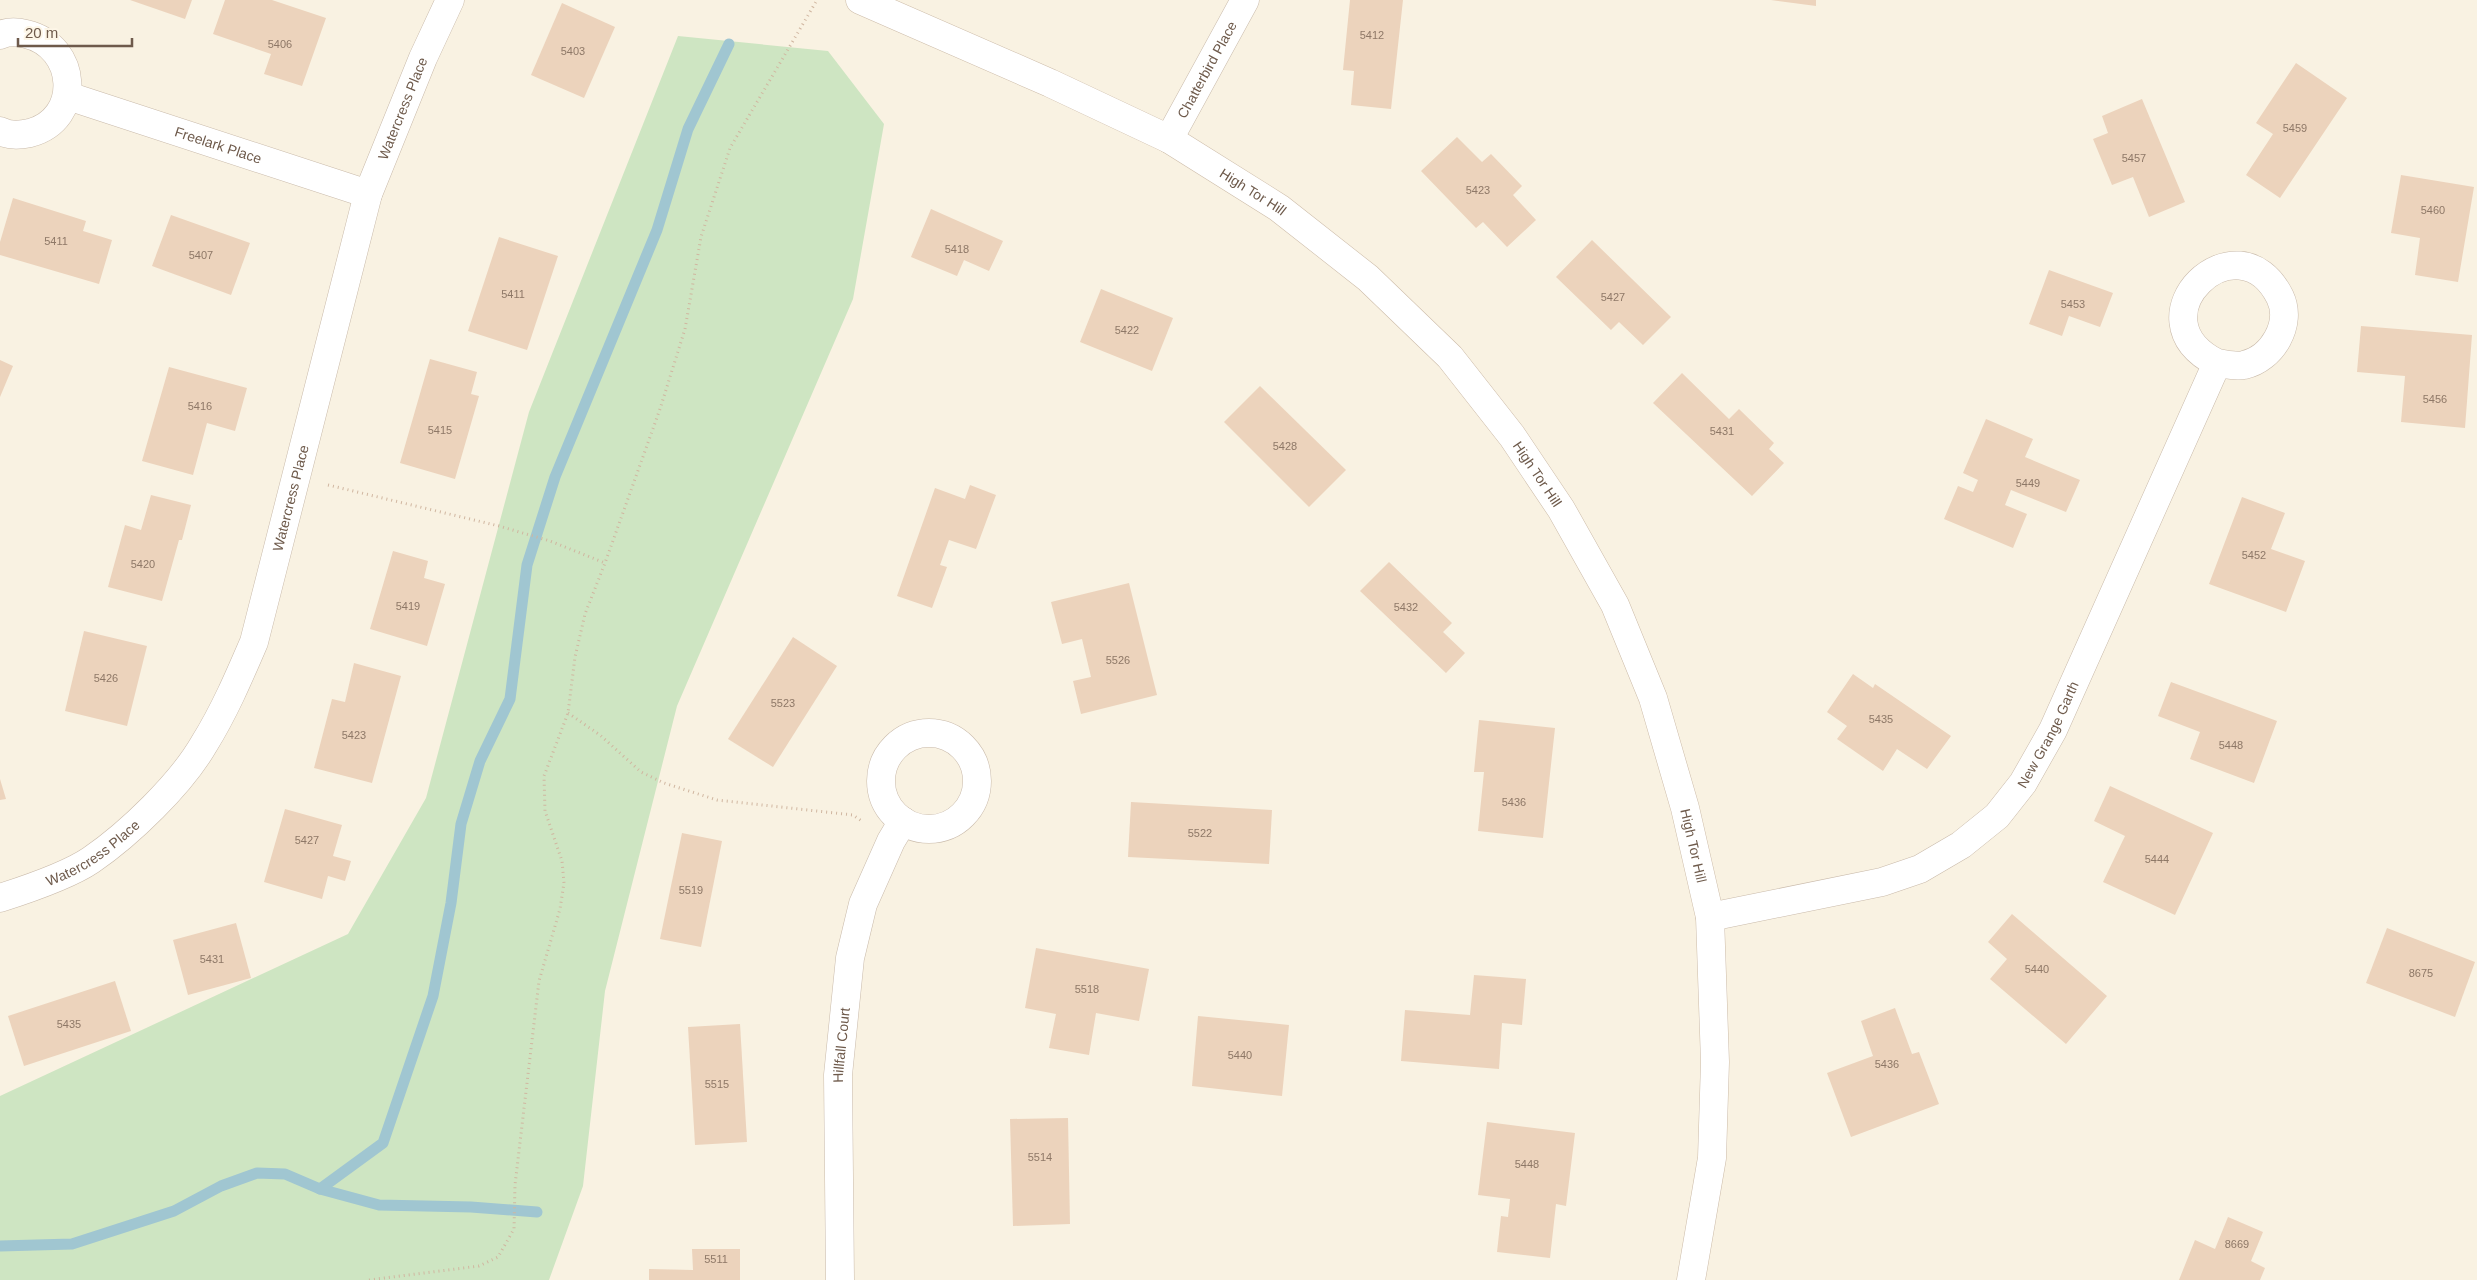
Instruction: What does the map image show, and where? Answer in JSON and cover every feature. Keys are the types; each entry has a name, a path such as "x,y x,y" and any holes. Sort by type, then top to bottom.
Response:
{"street":[{"name":"Watercress Place","path":"0,898 25,890 90,861 132,826 170,788 204,746 230,695 254,642 368,194 423,58 450,0"},
{"name":"High Tor Hill","path":"860,0 1050,83 1170,139 1279,208 1368,278 1450,357 1512,436 1561,508 1615,605 1653,698 1685,808 1710,917 1715,1062 1712,1158 1691,1280"},
{"name":"Chatterbird Place","path":"1170,139 1245,0"},
{"path":"0,35 19,32 39,36 55,49 68,71 68,96 55,119 38,131 22,135 0,132"},
{"name":"Freelark Place","path":"68,96 368,194"},
{"name":"New Grange Garth","path":"1710,917 1890,880 1920,869 1961,845 1997,816 2024,782 2053,730 2217,363"},
{"name":"Hillfall Court","path":"840,1280 838,1075 843,1013 850,958 863,904 897,831"}],"path":[{"path":"369,1280 479,1266 498,1257 514,1230 515,1185 539,981 560,910 564,883 562,861 545,811 544,776 568,713 575,657 585,614 660,409 685,329 700,237 730,148 817,0"},
{"path":"296,478 499,526 550,541 605,563"},
{"path":"568,713 600,735 641,772 664,783 717,800 853,815 897,831"}],"green space":[{"path":"678,36 828,51 884,124 853,299 677,706 605,991 583,1186 549,1280 0,1280 0,1096 348,934 426,798 529,412"}],"building":[{"path":"130,0 192,0 185,19"},
{"path":"225,0 272,0 326,18 302,86 264,74 271,54 213,34"},
{"path":"1350,0 1403,0 1391,109 1351,105 1354,71 1343,70"},
{"path":"1771,0 1816,0 1816,6"},
{"path":"562,3 615,27 584,98 531,75"},
{"path":"2296,63 2347,98 2280,198 2246,175 2273,134 2256,123"},
{"path":"2142,99 2185,202 2149,217 2133,177 2112,185 2093,139 2108,133 2102,116"},
{"path":"1457,137 1482,162 1491,154 1522,186 1513,195 1536,220 1507,247 1483,222 1476,228 1421,171"},
{"path":"2401,175 2474,187 2458,282 2415,275 2420,238 2391,233"},
{"path":"13,198 86,221 83,231 112,240 99,284 0,255 0,242"},
{"path":"931,209 1003,241 989,271 964,260 957,276 911,257"},
{"path":"171,215 250,243 231,295 152,266"},
{"path":"499,237 558,256 527,350 468,331"},
{"path":"1592,240 1671,317 1643,345 1619,322 1611,330 1556,277"},
{"path":"2049,270 2113,293 2100,327 2069,316 2062,336 2029,324"},
{"path":"1101,289 1173,318 1152,371 1080,342"},
{"path":"2361,326 2472,335 2465,428 2401,422 2405,376 2357,372"},
{"path":"430,359 477,372 471,394 479,396 455,479 400,463"},
{"path":"0,360 13,366 0,397"},
{"path":"169,367 247,388 235,431 207,423 193,475 142,461"},
{"path":"1682,373 1729,419 1739,409 1774,443 1769,449 1784,463 1752,496 1653,403"},
{"path":"1260,386 1346,470 1309,507 1224,422"},
{"path":"1986,419 2033,439 2025,457 2080,480 2066,512 2011,490 2005,505 2027,514 2013,548 1944,519 1958,486 1973,492 1978,480 1963,473"},
{"path":"970,485 996,495 976,549 949,540 940,565 947,567 932,608 897,596 935,488 965,499"},
{"path":"151,495 191,505 182,540 179,540 162,601 108,587 125,525 141,530"},
{"path":"2242,497 2285,513 2271,549 2305,561 2286,612 2209,584"},
{"path":"393,551 428,561 424,578 445,584 427,646 370,629"},
{"path":"1389,562 1452,623 1443,632 1465,653 1446,673 1360,591"},
{"path":"1129,583 1157,695 1081,714 1073,681 1091,677 1082,639 1062,644 1051,602"},
{"path":"84,631 147,646 127,726 65,711"},
{"path":"793,637 837,666 773,767 728,739"},
{"path":"354,663 401,676 372,783 314,768 332,699 345,702"},
{"path":"1853,674 1873,688 1875,684 1951,736 1927,769 1897,749 1883,771 1837,739 1847,726 1827,712"},
{"path":"2171,682 2277,721 2254,783 2190,759 2200,732 2158,716"},
{"path":"1479,720 1555,728 1543,838 1478,831 1484,772 1474,772"},
{"path":"0,779 6,799 0,800"},
{"path":"2110,786 2213,833 2175,915 2103,882 2125,836 2094,821"},
{"path":"1131,802 1272,810 1269,864 1128,857"},
{"path":"285,809 342,825 333,856 351,861 345,881 328,876 322,899 264,882"},
{"path":"682,833 722,841 701,947 660,939"},
{"path":"2012,914 2107,996 2066,1044 1990,979 2007,959 1988,942"},
{"path":"236,923 251,978 188,995 173,940"},
{"path":"2387,928 2475,962 2455,1017 2366,983"},
{"path":"1036,948 1149,969 1139,1021 1096,1013 1089,1055 1049,1048 1056,1014 1025,1008"},
{"path":"1474,975 1526,979 1522,1025 1502,1023 1499,1069 1401,1061 1405,1010 1470,1015"},
{"path":"115,981 131,1031 24,1066 8,1016"},
{"path":"1895,1008 1912,1054 1919,1052 1939,1104 1851,1137 1827,1073 1873,1056 1861,1021"},
{"path":"1198,1016 1289,1025 1282,1096 1192,1086"},
{"path":"740,1024 747,1142 695,1145 688,1027"},
{"path":"1068,1118 1070,1224 1013,1226 1010,1119"},
{"path":"1487,1122 1575,1133 1566,1206 1556,1204 1550,1258 1497,1252 1501,1216 1508,1217 1510,1199 1478,1195"},
{"path":"2228,1217 2263,1232 2251,1261 2265,1268 2260,1280 2179,1280 2195,1240 2215,1249"},
{"path":"692,1249 740,1249 740,1280 649,1280 649,1269 693,1270"}],"waterway":[{"path":"320,1189 383,1143 433,996 451,903 461,824 480,761 510,699 527,565 555,477 657,230 688,129 729,44"},
{"path":"0,1246 72,1244 174,1211 221,1186 257,1173 285,1174 320,1189 379,1205 471,1207 537,1212"}]}
